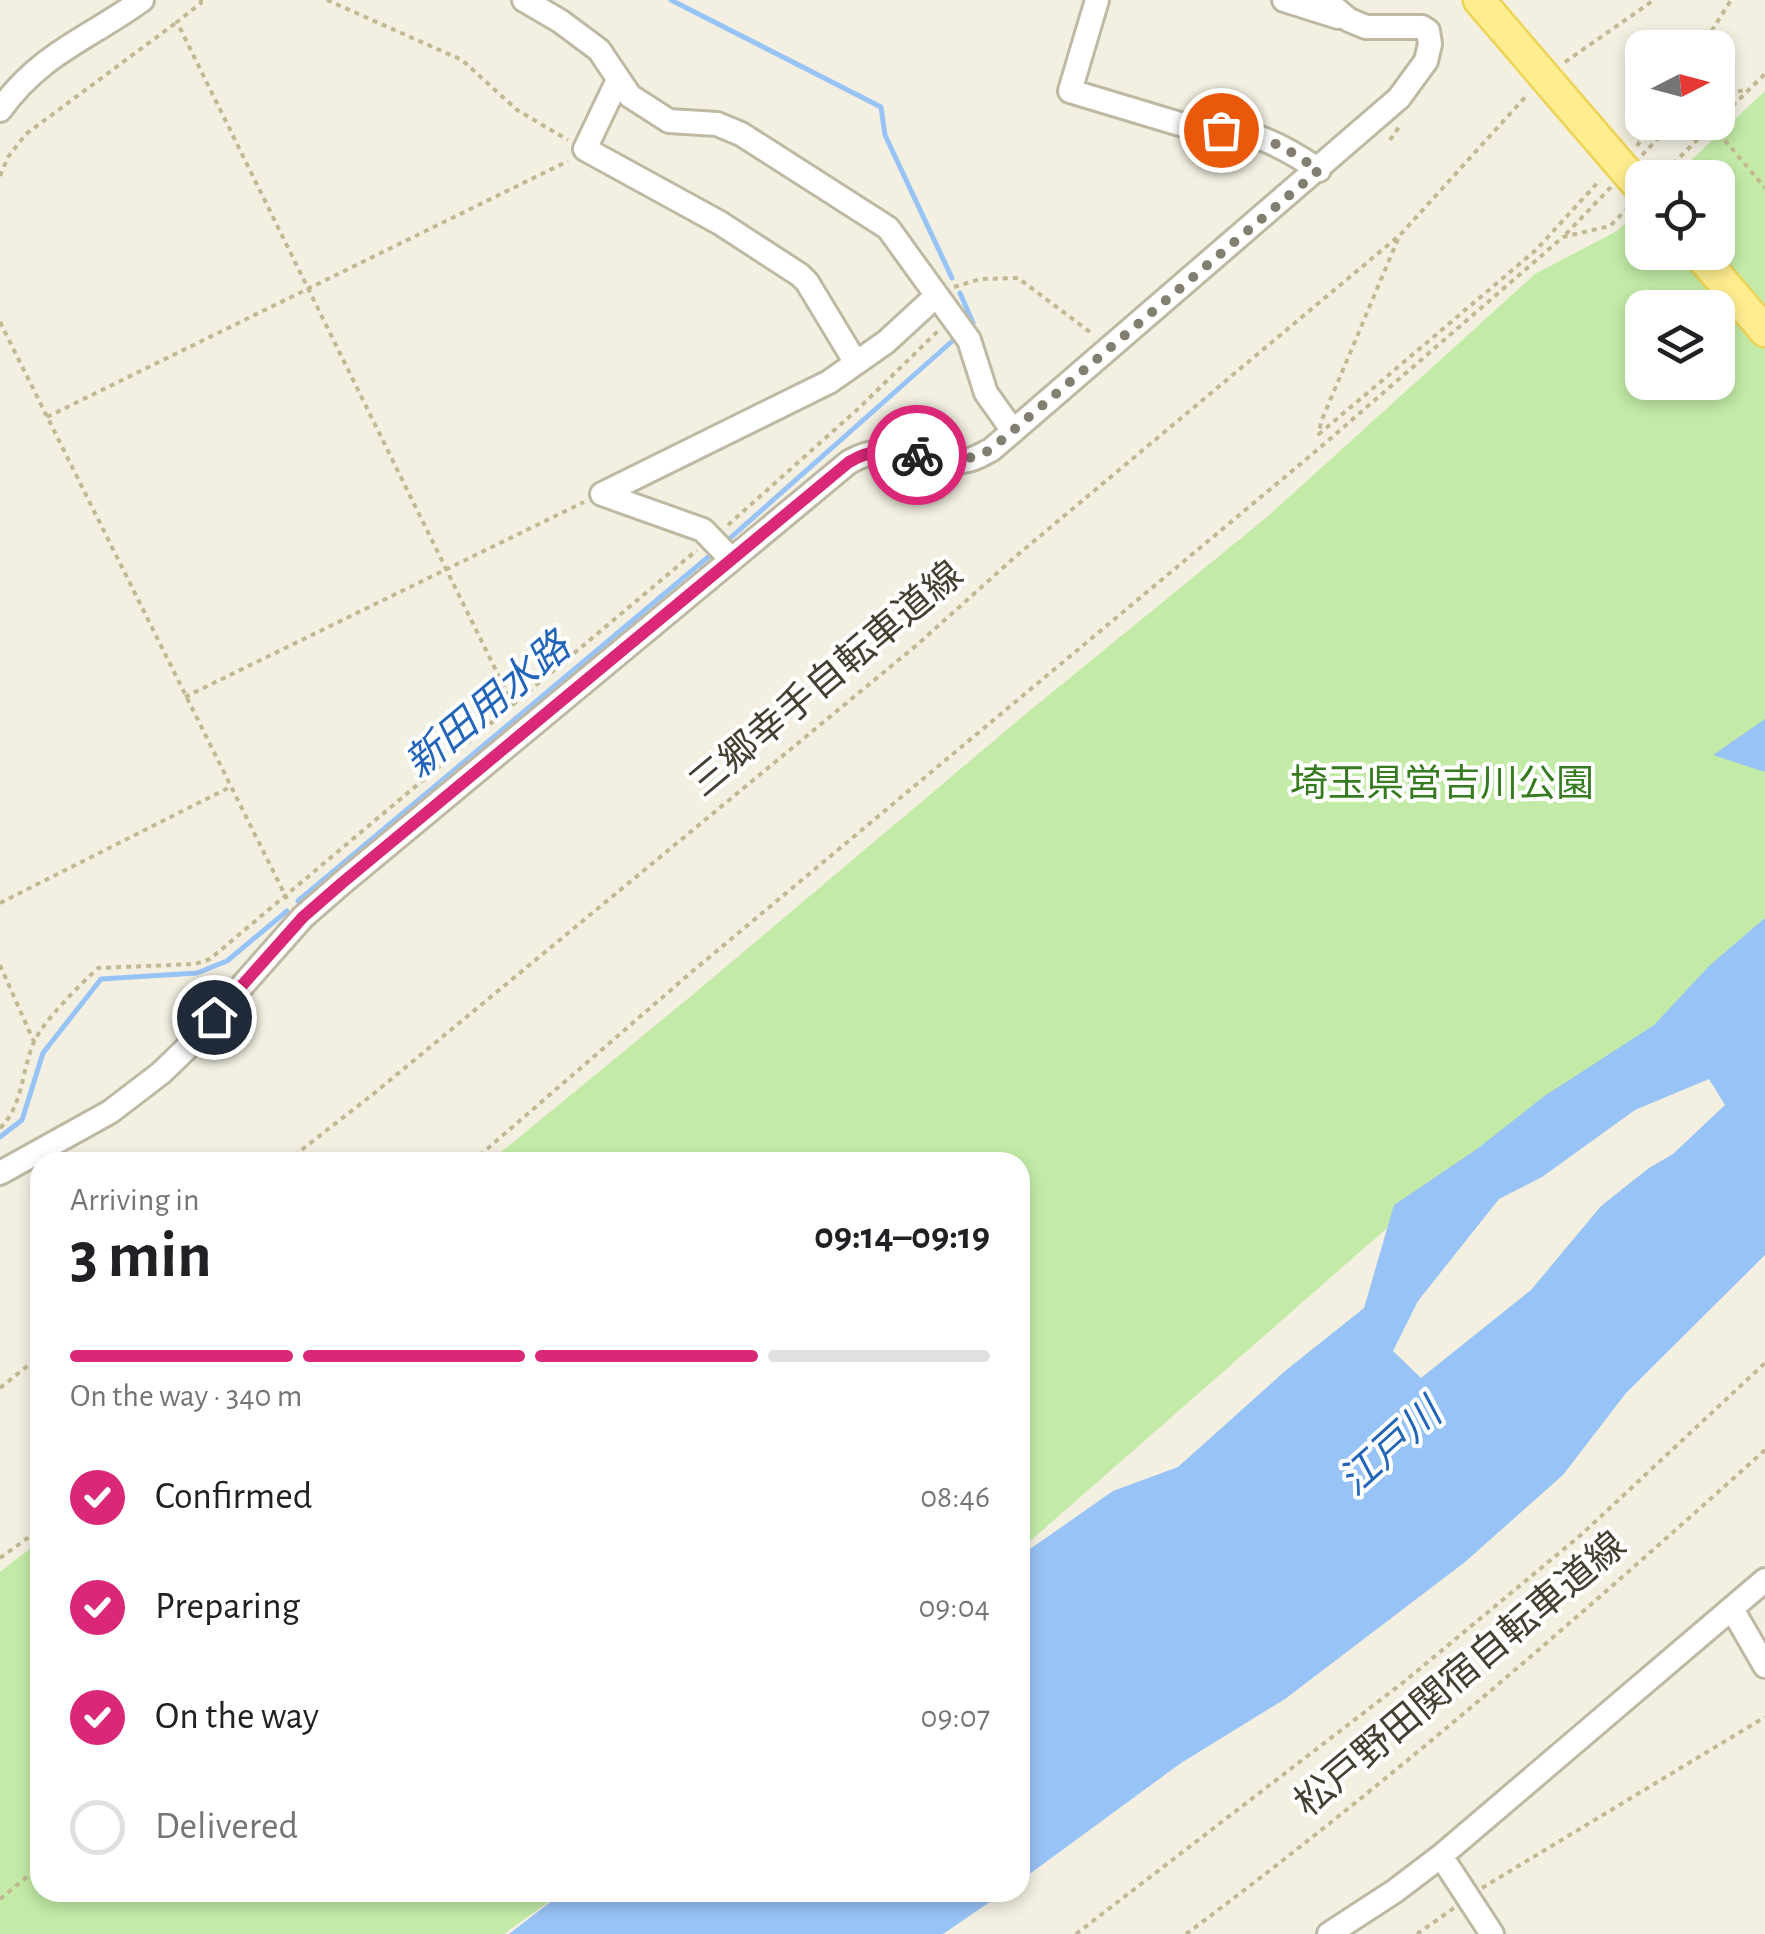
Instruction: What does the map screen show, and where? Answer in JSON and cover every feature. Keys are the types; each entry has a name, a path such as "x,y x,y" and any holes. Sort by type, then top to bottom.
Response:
{"main road":[{"path":"1479,0 1551,84 1625,181"},
{"path":"1712,270 1765,331"}],"street":[{"path":"0,110 37,67 142,0"},
{"path":"524,0 598,50 630,96 668,121 717,124 741,134 879,220 901,243 970,340 986,393 1013,431"},
{"path":"1096,0 1070,92 1213,134 1228,130 1280,145 1319,170"},
{"path":"38,1152 110,1112 160,1073 189,1046 303,917 862,454 893,450 941,461 970,460 990,450 1319,170 1411,86 1426,61 1430,37 1422,27 1381,29 1284,0"},
{"path":"1325,0 1349,20"},
{"path":"618,80 584,150 720,222 800,275 856,363"},
{"path":"602,494 829,382 886,342 936,296"},
{"path":"602,494 703,530 731,559"},
{"path":"0,1173 30,1156"},
{"path":"1329,1934 1396,1891 1440,1856 1765,1580"},
{"path":"1732,1609 1765,1666"},
{"path":"1440,1856 1492,1934"}],"path":[{"path":"47,417 584,150 517,110 462,60 327,0"},
{"name":"三郷幸手自転車道線","path":"299,1152 918,644 1015,557 1400,234 1504,117 1654,0"},
{"path":"1712,30 1731,0"},
{"path":"0,176 8,157 26,134 202,1"},
{"path":"177,22 513,706"},
{"path":"1735,103 1765,74"},
{"path":"1735,92 1748,90"},
{"path":"1628,154 1642,140"},
{"path":"1678,160 1697,140"},
{"path":"1729,140 1765,188"},
{"path":"1640,143 1647,150"},
{"path":"1320,434 1536,250 1603,177"},
{"path":"484,1152 694,970 1316,451 1563,236 1610,226 1625,210"},
{"name":"三郷幸手自転車道線","path":"1316,451 1322,422 1400,234"},
{"path":"936,296 980,279 1018,278 1110,346"},
{"path":"0,1128 17,1102 34,1042 98,968 195,964 210,959 712,537 846,419 952,318"},
{"path":"0,322 285,898 303,917"},
{"path":"184,697 602,494"},
{"path":"0,903 230,788"},
{"path":"0,965 34,1042"},
{"path":"1076,1934 1405,1681 1582,1534 1765,1363"},
{"path":"0,1388 30,1364"},
{"name":"松戸野田関宿自転車道線","path":"1186,1934 1447,1728 1765,1450"},
{"path":"0,1558 30,1536"},
{"path":"1417,1934 1469,1896 1765,1718"},
{"path":"0,1898 30,1874"}],"green space":[{"name":"埼玉県営吉川公園","path":"1765,91 1765,918 1654,1025 1477,1149 1030,1541 1030,1152 501,1152 1267,517 1535,274 1625,223 1625,270 1735,270 1735,160 1691,160 1713,140 1735,140 1735,119"},
{"path":"30,1549 30,1902 548,1902 504,1934 0,1934 0,1572"}],"water":[{"path":"1765,719 1765,772 1713,755"},
{"name":"江戸川","path":"1765,918 1765,1255 1626,1393 1563,1475 1465,1562 1285,1699 1181,1763 1030,1874 1030,1549 1113,1491 1178,1467 1285,1371 1364,1308 1394,1205 1477,1149 1543,1097 1654,1025 1710,965","holes":["1709,1079 1725,1105 1673,1154 1601,1206 1531,1290 1421,1378 1393,1351 1418,1301 1499,1199 1542,1177 1635,1110"]},
{"path":"550,1902 990,1902 943,1934 509,1934"}],"waterway":[{"path":"671,0 881,107 885,135 952,278"},
{"path":"960,293 973,323"},
{"name":"新田用水路","path":"728,540 958,336"},
{"name":"新田用水路","path":"298,901 713,553"},
{"name":"新田用水路","path":"0,1137 22,1120 43,1053 101,979 197,973 227,961 287,911"}],"way so far":[{"path":"917,455 952,462 970,460 990,450 1319,170 1280,145 1221,130"}],"route":[{"path":"214,1017 303,917 849,462 876,450 917,455"}]}
